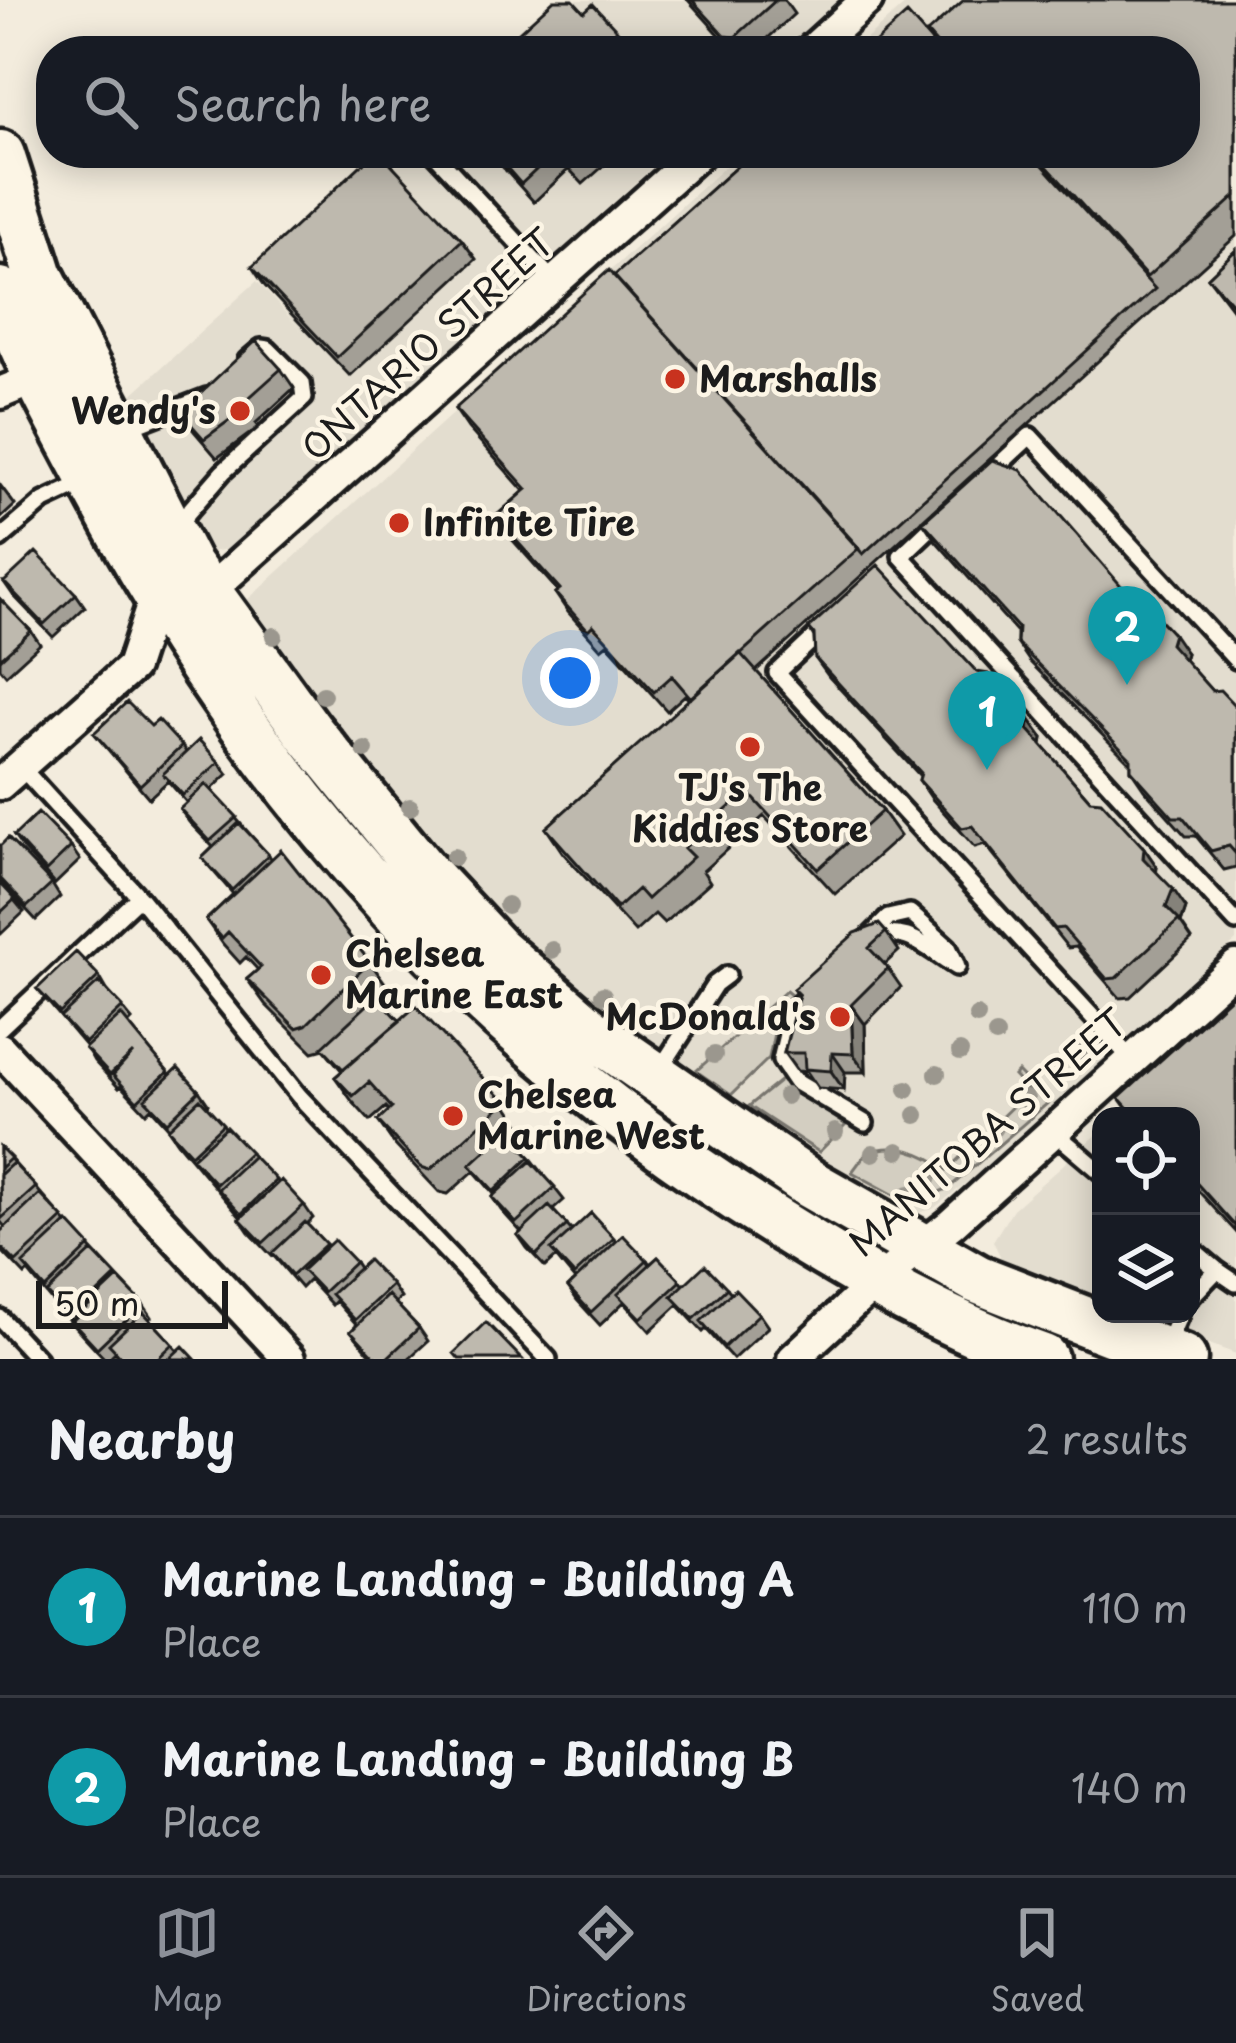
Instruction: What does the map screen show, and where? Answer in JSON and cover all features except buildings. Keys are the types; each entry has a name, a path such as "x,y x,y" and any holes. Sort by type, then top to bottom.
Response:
{"main road":[{"path":"0,155 39,276 207,593 308,731 423,872 496,950 653,1078 810,1184 977,1279 1175,1342"},
{"path":"0,292 19,385 92,478 176,628 332,842 505,1024 682,1161 876,1282 1043,1359"}],"street":[{"path":"827,36 867,0"},
{"name":"ONTARIO STREET","path":"207,593 683,168"},
{"path":"10,775 176,628 207,593"},
{"path":"132,667 176,628"},
{"name":"MANITOBA STREET","path":"798,1357 876,1282 1054,1132 1236,965"},
{"path":"0,1049 290,1359"}],"lane":[{"path":"448,168 556,284"},
{"path":"171,531 223,472 304,398 302,383 268,349 261,348 232,374"},
{"path":"118,431 204,400 218,387"},
{"path":"965,496 1030,436 1236,660"},
{"path":"0,539 44,501 92,478"},
{"path":"885,570 950,511"},
{"path":"901,556 1236,922"},
{"path":"839,614 777,673 1132,1060"},
{"path":"10,775 139,897 299,1096 548,1359"},
{"path":"0,1028 139,897"},
{"path":"853,952 868,938 894,931 916,937 957,967"},
{"path":"653,1078 681,1044 716,984 728,975"},
{"path":"823,981 793,1010 781,1060 796,1082 865,1124"},
{"path":"1054,1132 1092,1164"},
{"path":"1200,1256 1236,1283"},
{"path":"1200,1288 1217,1270"},
{"path":"0,1318 38,1359"}],"shaded area":[{"path":"554,0 838,0 798,36 514,36"},
{"path":"910,0 1236,0 1236,941 985,1168 933,1209 905,1216 644,1048 521,943 434,854 247,614 246,601 723,168 1200,168 1200,36 870,36"},
{"path":"367,168 651,168 233,548 211,552 127,399 257,281 301,330 252,272"},
{"path":"786,991 791,995 778,1013 769,1058 731,1095 696,1071"},
{"path":"1236,1012 1236,1354 1153,1323 1200,1323 1200,1107 1128,1107"},
{"path":"1018,1072 1048,1103 949,1188 911,1204 852,1172 866,1153 888,1148 919,1154 947,1170 1028,1091 1014,1076"},
{"path":"781,1080 846,1125 819,1152 749,1106"},
{"path":"1092,1139 1092,1299 1003,1262 993,1241 1013,1209"}],"place":[{"name":"Marshalls","path":"675,379"},
{"name":"Wendy's","path":"240,411"},
{"name":"Infinite Tire","path":"399,523"},
{"name":"Marine Landing - Building B","path":"1127,685"},
{"name":"TJ's The Kiddies Store","path":"750,747"},
{"name":"Marine Landing - Building A","path":"987,770"},
{"name":"Chelsea Marine East","path":"321,975"},
{"name":"McDonald's","path":"840,1017"},
{"name":"Chelsea Marine West","path":"453,1116"}]}
